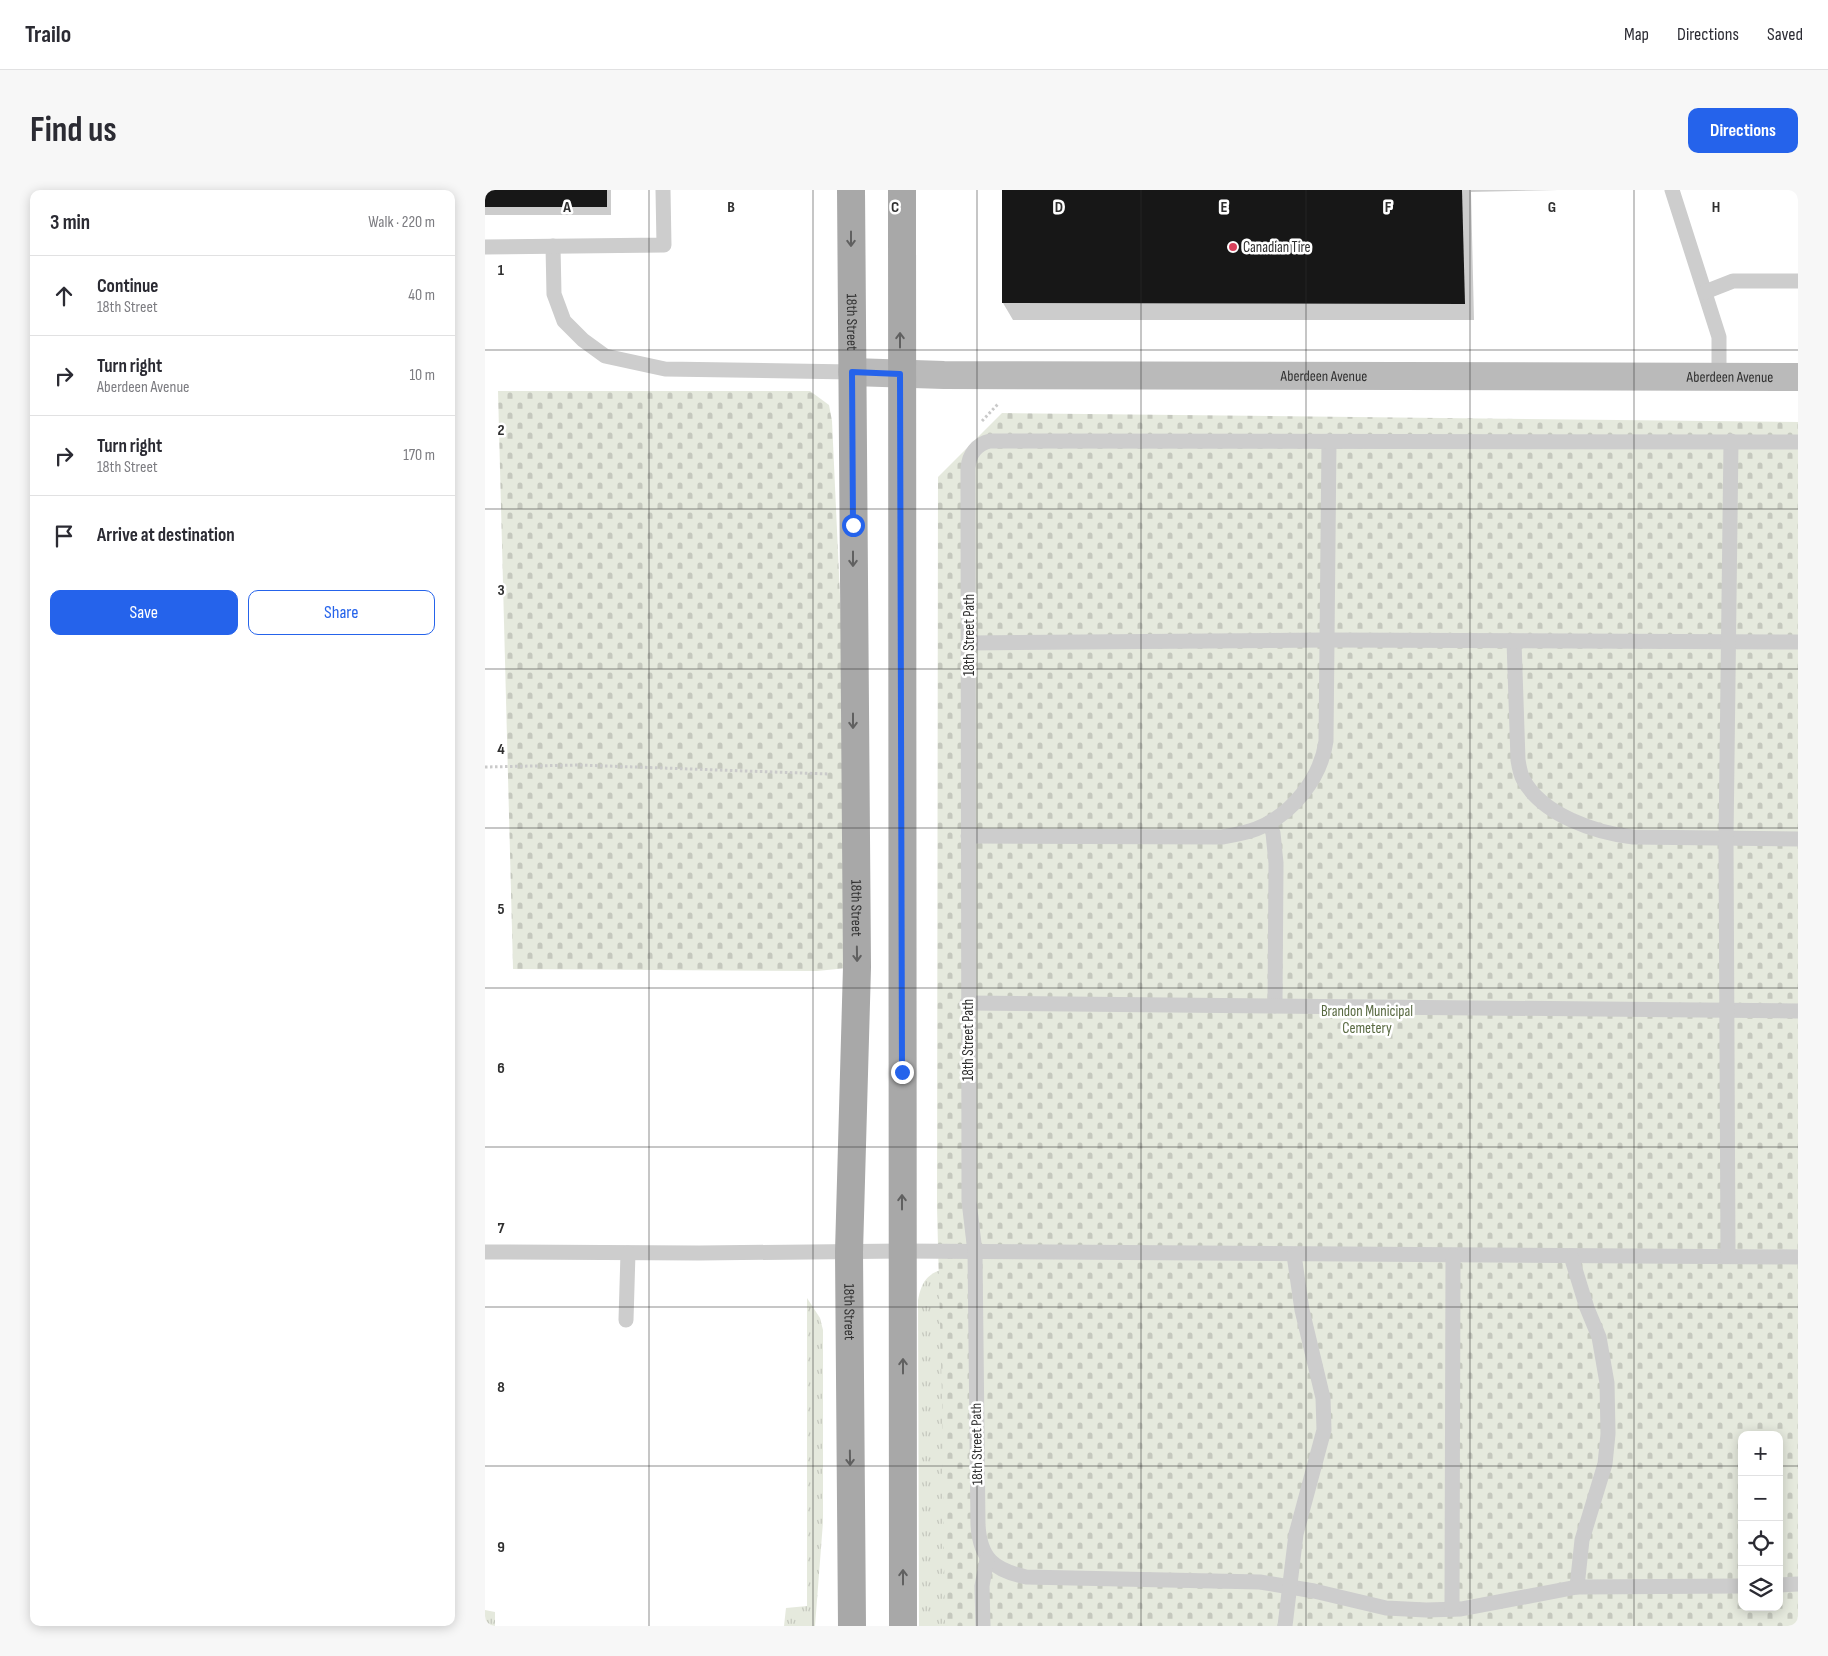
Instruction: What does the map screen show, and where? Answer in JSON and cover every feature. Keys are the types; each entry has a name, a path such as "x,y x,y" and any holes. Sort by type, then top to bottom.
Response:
{"main road":[{"name":"18th Street","path":"851,190 854,775 857,967 849,1252 852,1626"},
{"path":"902,190 900,374 903,1626"}],"street":[{"name":"Aberdeen Avenue","path":"852,372 900,374 1798,377"}],"lane":[{"path":"485,247 663,245 663,190"},
{"path":"1672,190 1719,337 1719,377"},
{"path":"553,246 554,294 564,322 583,340 605,356 665,369 852,372"},
{"path":"1705,292 1733,281 1798,281"},
{"name":"18th Street Path","path":"983,1626 983,1578 987,1559 981,1546 978,1526 975,1252 969,1201 967,1003 968,468 973,451 981,444 990,441 1329,441"},
{"path":"968,836 1203,839 1240,834 1269,822 1293,804 1306,789 1324,756 1329,441 1798,442"},
{"path":"1728,1256 1726,839 1731,441"},
{"path":"969,644 1327,640 1798,642"},
{"path":"1514,641 1518,760 1521,777 1530,791 1545,804 1589,828 1611,835 1726,839 1798,839"},
{"path":"1269,822 1273,833 1276,863 1275,1006"},
{"path":"967,1003 1798,1011"},
{"path":"485,1252 902,1251 1453,1256 1798,1256"},
{"path":"626,1320 628,1253"},
{"path":"1285,1626 1296,1534 1321,1445 1324,1416 1319,1379 1297,1284 1294,1255"},
{"path":"1452,1609 1453,1256"},
{"path":"1571,1256 1587,1308 1599,1336 1607,1383 1608,1434 1605,1464 1582,1540 1577,1587"},
{"path":"987,1559 1009,1572 1038,1579 1233,1580 1289,1586 1385,1608 1452,1609 1577,1587 1738,1586"},
{"path":"1783,1585 1798,1584"}],"path":[{"path":"485,767 579,765 854,775"}],"green space":[{"path":"498,391 810,391 829,405 832,421 857,967 817,971 513,969"},
{"name":"Brandon Municipal Cemetery","path":"1002,413 1798,422 1798,1626 945,1626 937,1207 938,477"},
{"path":"941,1270 975,1626 919,1626 918,1300 927,1278"},
{"path":"807,1298 820,1318 823,1330 823,1522 815,1626 784,1626 786,1608 807,1606"},
{"path":"485,1610 495,1612 495,1626 485,1626"}],"building":[{"path":"485,190 607,190 607,207 485,207"},
{"name":"Canadian Tire","path":"1002,190 1462,190 1465,304 1002,303"}],"place":[{"name":"Canadian Tire","path":"1233,247"}],"route":[{"path":"853,525 852,372 900,374 902,1072"}]}
